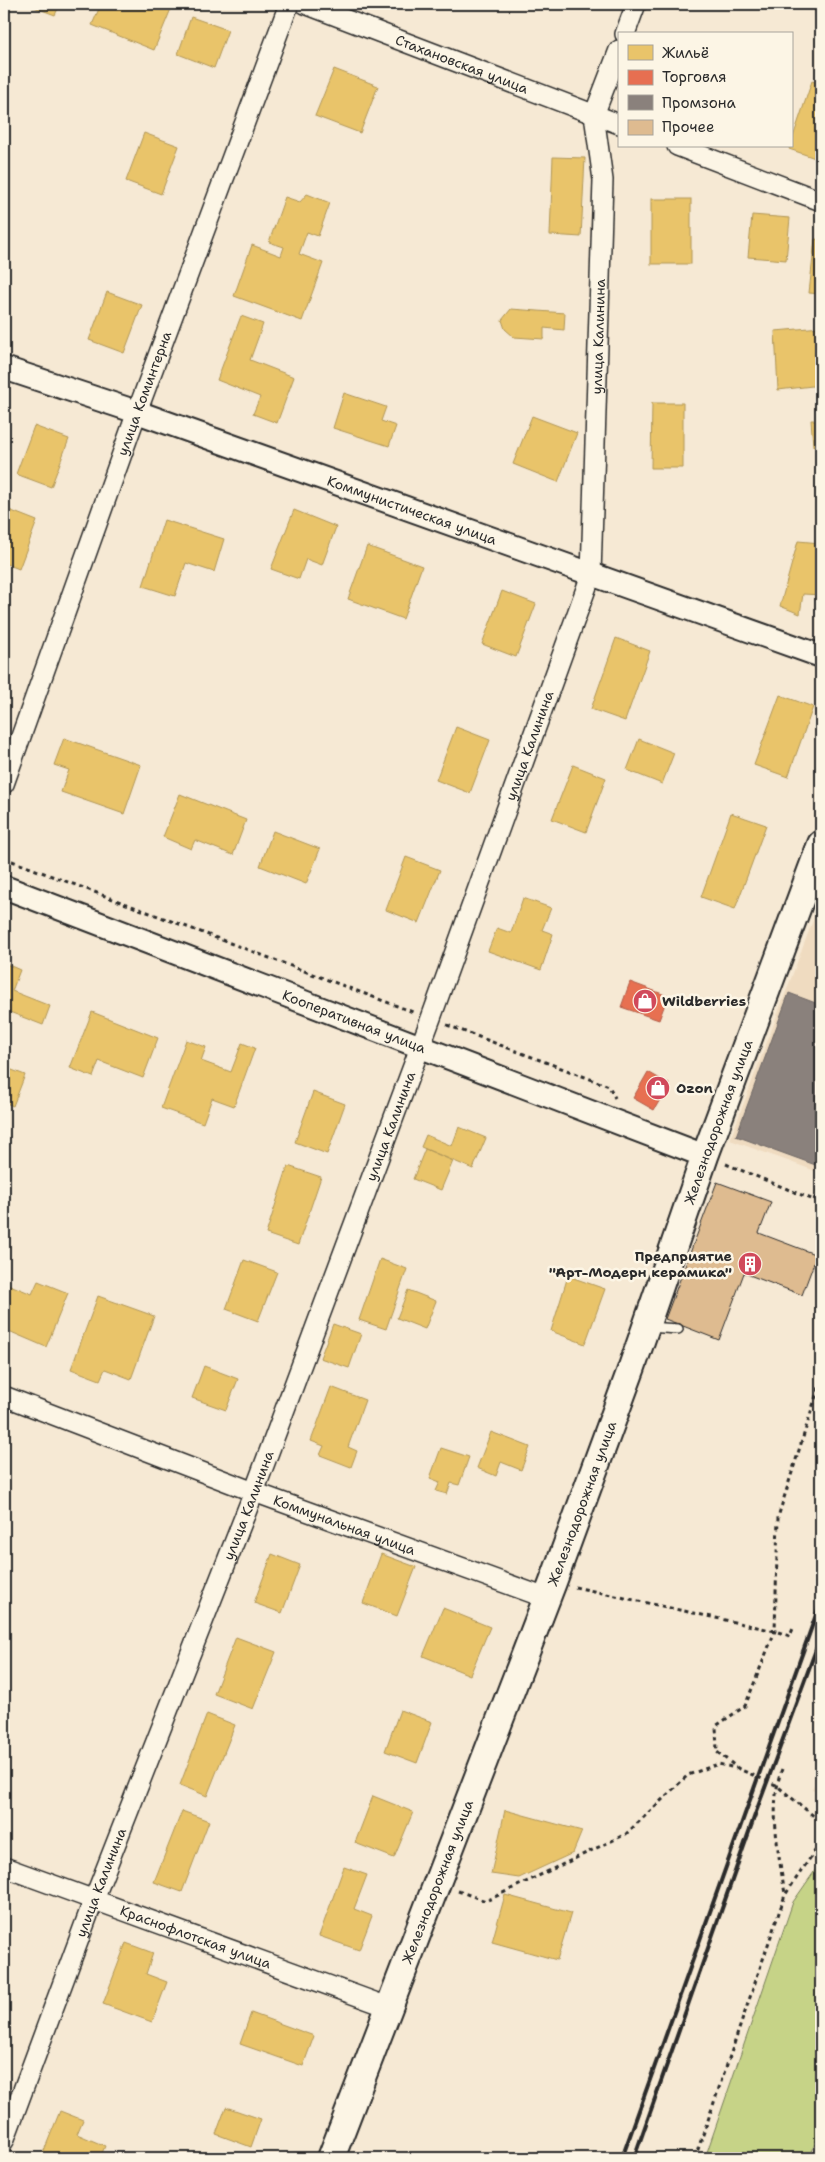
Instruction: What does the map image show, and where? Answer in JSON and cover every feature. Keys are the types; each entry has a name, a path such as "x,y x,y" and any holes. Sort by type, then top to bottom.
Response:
{"main road":[{"name":"Железнодорожная улица","path":"331,2158 550,1590 646,1327 705,1156 821,844"}],"street":[{"name":"улица Коминтерна","path":"4,784 137,412 289,4"},
{"name":"Стахановская улица","path":"305,4 618,124"},
{"path":"626,32 636,4"},
{"name":"улица Калинина","path":"4,2141 94,1899 254,1492 431,1018 591,575 602,180 594,115 618,53"},
{"path":"681,148 821,201"},
{"name":"Коммунистическая улица","path":"4,368 137,412 821,656"},
{"name":"Кооперативная улица","path":"4,887 705,1156"},
{"name":"Коммунальная улица","path":"4,1396 254,1492 550,1590"},
{"name":"Краснофлотская улица","path":"4,1867 388,2007"}],"lane":[{"path":"646,1327 678,1329"}],"path":[{"path":"4,860 31,868 609,1086 631,1127"},
{"path":"705,1156 814,1200 821,1201"},
{"path":"814,1200 821,1182"},
{"path":"739,1769 717,1752 716,1726 745,1706 775,1631 778,1517 821,1380"},
{"path":"550,1590 775,1631 790,1636 794,1626"},
{"path":"436,1884 486,1901 626,1834 688,1775 718,1764 739,1769 776,1785 821,1822"},
{"path":"782,1768 776,1785 778,1850 785,1895"},
{"path":"695,2158 785,1895 821,1842"}],"shaded area":[{"path":"821,899 821,1173 730,1140"},
{"path":"821,1764 821,1793 812,1790"}],"green space":[{"path":"821,1862 821,2126 810,2158 705,2158 793,1902"}],"building: Жильё":[{"path":"26,4 60,4 55,15"},
{"path":"101,4 173,4 154,50 92,25"},
{"path":"815,4 821,4 821,12 815,12"},
{"path":"191,17 228,30 214,68 178,54"},
{"path":"334,69 378,86 360,133 315,116"},
{"path":"812,81 821,84 821,160 789,149 792,148 792,140"},
{"path":"144,133 179,146 161,194 126,181"},
{"path":"553,157 585,158 581,237 550,235"},
{"path":"307,194 330,203 318,236 307,232 299,254 323,263 302,321 234,296 252,245 281,256 284,247 269,242 285,197 300,202"},
{"path":"651,199 691,199 691,264 651,264"},
{"path":"752,215 790,218 786,260 748,257"},
{"path":"815,239 821,240 821,294 809,293"},
{"path":"107,292 142,305 124,353 89,340"},
{"path":"511,309 565,313 564,330 544,328 544,339 514,337 505,329 502,320"},
{"path":"241,316 263,324 250,360 294,377 277,423 253,414 260,397 217,380"},
{"path":"821,327 821,385 778,390 775,331"},
{"path":"344,393 386,407 381,421 396,426 389,446 333,428"},
{"path":"652,403 683,403 683,468 651,468"},
{"path":"532,416 577,433 558,482 513,464"},
{"path":"811,420 821,420 821,445 813,446"},
{"path":"34,426 69,439 51,487 16,474"},
{"path":"4,508 37,521 19,569 4,563"},
{"path":"294,510 336,527 322,565 306,559 299,579 271,569"},
{"path":"164,520 224,539 214,572 186,563 175,596 143,586"},
{"path":"798,541 821,543 821,595 803,594 800,614 780,606"},
{"path":"367,546 422,566 403,619 348,599"},
{"path":"502,591 536,604 516,657 482,644"},
{"path":"616,638 650,651 625,721 591,709"},
{"path":"780,695 813,707 788,777 754,765"},
{"path":"456,727 490,740 470,793 436,780"},
{"path":"64,738 141,765 124,814 61,792 69,770 54,765"},
{"path":"639,739 674,753 662,784 627,770"},
{"path":"573,765 606,778 586,832 552,819"},
{"path":"180,794 246,820 233,855 195,840 191,849 163,837"},
{"path":"731,813 766,825 735,909 701,897"},
{"path":"273,831 320,849 306,884 260,866"},
{"path":"406,857 440,870 419,923 386,910"},
{"path":"523,898 551,908 542,930 553,934 541,970 488,951 497,928 511,933"},
{"path":"4,963 20,970 12,991 50,1006 43,1025 7,1011 4,1019"},
{"path":"92,1012 158,1038 143,1078 99,1061 93,1077 70,1068"},
{"path":"186,1040 206,1047 201,1061 231,1072 242,1043 255,1048 234,1106 212,1098 203,1123 161,1108"},
{"path":"4,1067 25,1075 13,1106 4,1102"},
{"path":"313,1092 345,1104 327,1154 295,1142"},
{"path":"459,1127 486,1138 473,1169 421,1147 426,1135 452,1146"},
{"path":"425,1149 453,1161 441,1190 413,1179"},
{"path":"288,1166 321,1177 298,1245 266,1234"},
{"path":"380,1259 407,1269 386,1329 359,1320"},
{"path":"244,1260 277,1272 258,1321 226,1309"},
{"path":"568,1276 605,1289 585,1344 551,1331"},
{"path":"38,1281 68,1293 46,1347 4,1329 5,1283 32,1294"},
{"path":"408,1290 436,1301 425,1329 397,1318"},
{"path":"98,1296 154,1316 131,1379 105,1369 100,1380 71,1369"},
{"path":"333,1324 361,1334 349,1368 320,1358"},
{"path":"204,1366 238,1379 226,1410 192,1398"},
{"path":"331,1387 365,1400 348,1447 357,1451 351,1467 320,1455 324,1446 311,1441"},
{"path":"491,1432 530,1447 521,1470 501,1462 496,1476 477,1468"},
{"path":"441,1448 469,1457 459,1485 451,1483 447,1494 436,1491 440,1482 430,1478"},
{"path":"272,1554 300,1565 282,1613 254,1603"},
{"path":"381,1554 416,1567 397,1616 363,1603"},
{"path":"443,1608 490,1627 470,1675 423,1656"},
{"path":"236,1637 276,1652 253,1709 214,1694"},
{"path":"400,1710 432,1722 417,1763 385,1751"},
{"path":"207,1714 235,1725 207,1796 180,1785"},
{"path":"373,1796 413,1812 394,1858 355,1843"},
{"path":"505,1810 582,1831 573,1853 519,1878 491,1874"},
{"path":"182,1811 209,1821 182,1892 154,1882"},
{"path":"344,1867 367,1875 354,1909 372,1916 359,1950 319,1936"},
{"path":"505,1895 571,1913 557,1960 492,1942"},
{"path":"126,1943 153,1953 146,1974 167,1982 152,2022 103,2004"},
{"path":"251,2013 314,2036 303,2066 240,2044"},
{"path":"226,2107 261,2119 251,2147 216,2134"},
{"path":"60,2111 83,2120 77,2134 105,2146 100,2158 41,2158"}],"building: Торговля":[{"name":"Wildberries","path":"630,982 668,996 659,1020 621,1007"},
{"path":"648,1072 669,1084 654,1110 633,1098"}],"building: Промзона":[{"path":"789,993 821,1005 821,1167 736,1136"}],"building: Прочее":[{"name":"Предприятие \"Арт-Модерн керамика\"","path":"717,1182 771,1202 759,1233 817,1255 802,1295 744,1273 719,1340 665,1319"}],"railway":[{"path":"622,2158 821,1601"},
{"path":"634,2158 756,1812 821,1636"}],"place":[{"name":"Wildberries","path":"645,1001"},
{"name":"Ozon","path":"658,1088"},
{"name":"Предприятие \"Арт-Модерн керамика\"","path":"750,1264"}]}
